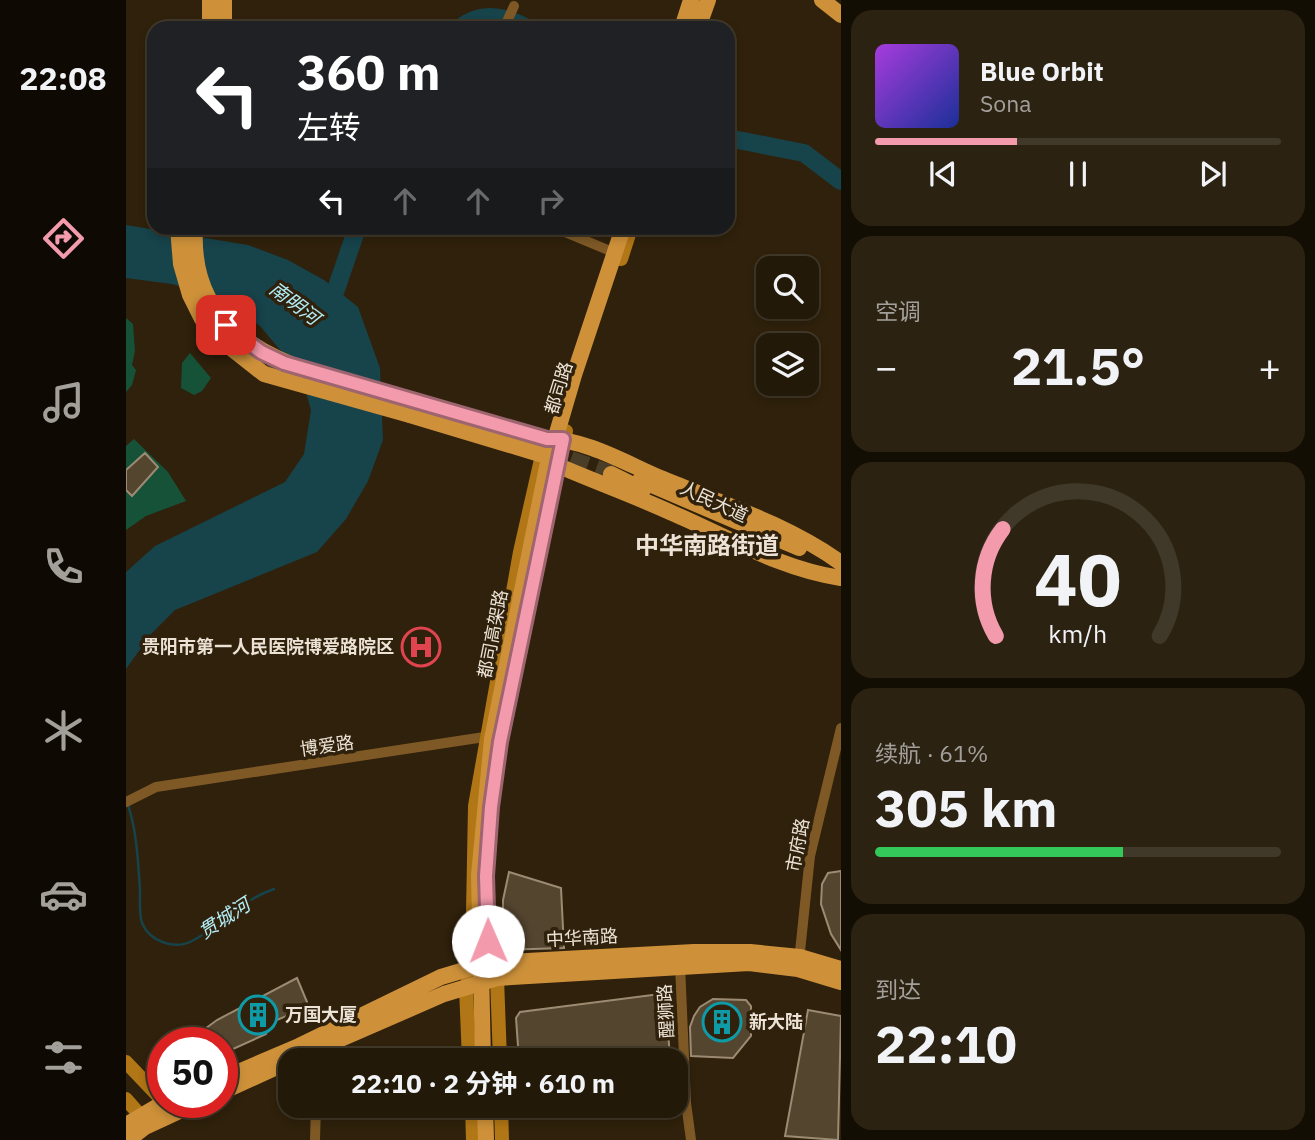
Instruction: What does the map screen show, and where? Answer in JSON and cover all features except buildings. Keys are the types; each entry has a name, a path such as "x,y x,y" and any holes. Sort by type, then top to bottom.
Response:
{"main road":[{"path":"210,0 210,21"},
{"path":"224,0 224,21"},
{"path":"684,21 691,0"},
{"path":"692,21 699,0"},
{"path":"700,21 708,0"},
{"path":"822,0 841,15"},
{"path":"179,235 181,264 190,295 202,319 217,337 264,374 412,408 551,445 774,526 817,546 841,564"},
{"path":"196,235 198,270 226,325 261,352 284,363 412,408"},
{"name":"都司路","path":"498,1048 486,969 475,806 484,738 551,445 613,235"},
{"name":"都司高架路","path":"484,1048 479,875 492,740 547,467 573,375 621,235"},
{"name":"都司路","path":"468,1048 466,988 486,969 487,862 491,807 502,733 559,466 551,445 628,235"},
{"path":"551,445 559,466 673,513 806,573 841,578"},
{"name":"人民大道","path":"841,564 612,471 727,530 841,578"},
{"name":"中华南路","path":"314,1048 441,977 486,969 694,952 841,969"},
{"name":"中华南路","path":"319,1048 444,994 466,988 486,969 799,963 841,982"},
{"path":"126,1062 147,1085"},
{"name":"中华南路","path":"238,1074 278,1063"},
{"name":"中华南路","path":"238,1085 278,1066"},
{"path":"126,1099 143,1121"},
{"path":"128,1140 147,1118"},
{"path":"472,1118 473,1140"},
{"path":"485,1118 486,1140"},
{"path":"501,1118 502,1140"},
{"path":"126,1125 143,1121"}],"street":[{"path":"508,21 514,6"},
{"path":"572,235 608,250"},
{"name":"市府路","path":"799,963 810,856 841,728"},
{"name":"博爱路","path":"126,802 156,787 484,738 502,733"},
{"name":"醒狮路","path":"680,965 680,1048"},
{"path":"315,1140 316,1118"},
{"name":"醒狮路","path":"687,1118 691,1140"}],"green space":[{"path":"126,318 133,324 135,351 132,365 136,370 132,385 126,392"},
{"path":"190,353 211,378 202,391 194,395 181,388 182,363"},
{"path":"134,439 168,472 186,501 146,516 126,530 126,446"}],"water":[{"name":"南明河","path":"126,225 147,228 147,235 187,235 248,245 288,260 324,280 358,307 380,368 383,440 368,481 346,519 317,552 175,610 151,634 126,669 126,572 155,546 285,482 304,454 311,410 301,375 260,326 226,301 172,284 126,278"}],"waterway":[{"path":"472,21 485,17 510,21"},
{"path":"735,139 804,153 841,181"},
{"name":"南明河","path":"329,310 355,235"},
{"name":"贯城河","path":"128,805 137,847 141,919 146,930 157,939 171,944 185,944 213,928 241,906 274,889"}],"tunnel":[{"path":"244,351 297,378"},
{"path":"545,451 611,474"}],"place":[{"name":"贵阳市第一人民医院博爱路院区","path":"421,647"},
{"name":"万国大厦","path":"258,1015"},
{"name":"新大陆","path":"722,1022"}],"district":[{"name":"中华南路街道","path":"707,546"}],"route":[{"path":"226,325 261,352 284,363 547,439 563,439 500,742 491,807 486,876 488,941"}]}
